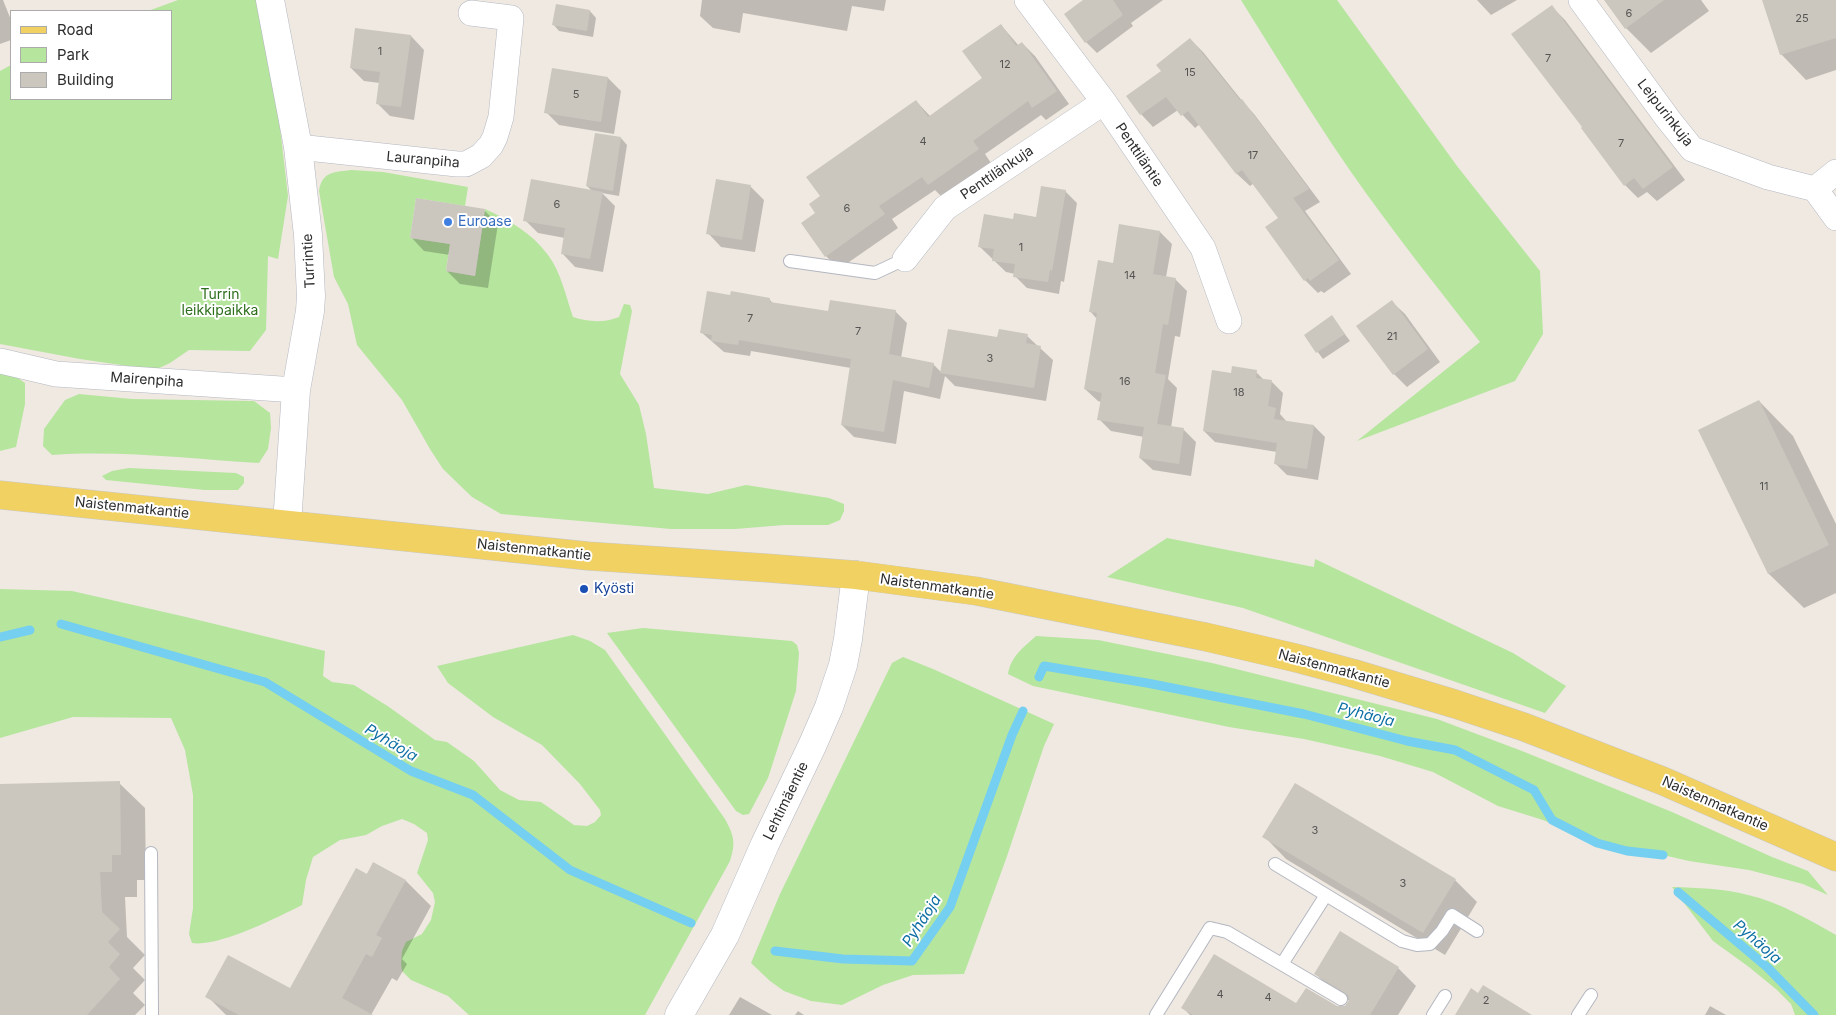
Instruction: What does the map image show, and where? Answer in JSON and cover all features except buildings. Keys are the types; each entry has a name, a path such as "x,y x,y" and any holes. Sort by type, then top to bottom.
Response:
{"main road":[{"name":"Naistenmatkantie","path":"0,495 588,556 856,575 976,591 1206,637 1352,672 1455,704 1586,750 1663,781 1836,858"}],"street":[{"name":"Turrintie","path":"270,0 298,147 308,235 311,296 296,390 287,524"},
{"name":"Penttiläntie","path":"1028,0 1104,102 1203,248 1229,321"},
{"name":"Leipurinkuja","path":"1581,0 1692,149 1768,178 1815,189"},
{"name":"Lauranpiha","path":"298,147 457,164 466,164 482,156 495,137 500,117 511,18 471,13"},
{"name":"Penttilänkuja","path":"905,260 945,208 1104,102"},
{"path":"1836,172 1815,189 1836,218"},
{"name":"Mairenpiha","path":"0,361 56,374 296,390"},
{"name":"Lehtimäentie","path":"679,1015 725,935 829,707 843,665 856,575"}],"lane":[{"path":"790,260 875,273 905,260"},
{"path":"152,853 152,1015"},
{"path":"1275,864 1402,941 1417,945 1430,944 1442,931 1452,915 1477,931"},
{"path":"1282,964 1326,895"},
{"path":"1156,1015 1210,928 1227,932 1341,999"},
{"path":"1578,1015 1591,995"},
{"path":"1433,1015 1445,996"}],"green space":[{"name":"Turrin leikkipaikka","path":"178,0 256,0 274,76 288,196 278,259 268,256 266,330 250,351 189,350 170,363 155,370 80,359 0,344 0,71 10,66 10,100 172,100 172,10 151,10"},
{"path":"1241,0 1337,0 1457,166 1540,271 1543,334 1515,381 1357,441 1480,342 1349,170"},
{"path":"352,170 383,172 468,187 465,206 416,198 410,238 450,244 446,271 475,276 485,209 520,228 542,247 553,262 563,285 573,317 590,321 608,320 619,317 624,304 630,305 632,311 620,374 639,405 646,434 654,488 708,494 746,485 829,498 844,504 844,511 840,520 828,525 784,525 735,529 671,529 501,514 472,497 443,469 402,400 357,345 348,304 334,277 319,191 326,176 335,172"},
{"path":"0,372 12,374 25,383 25,404 16,447 0,451"},
{"path":"79,394 132,399 254,401 270,413 271,428 268,449 259,463 130,454 52,455 43,446 44,429 65,400"},
{"path":"129,468 236,473 244,477 244,483 238,490 205,490 106,480 102,476 112,471"},
{"path":"1167,538 1314,567 1315,559 1513,653 1566,686 1545,713 1243,608 1107,577"},
{"path":"0,589 72,591 325,651 323,676 332,682 354,685 435,740 447,742 474,761 500,790 519,800 541,802 574,825 587,826 595,822 601,815 600,810 580,784 542,745 493,717 448,683 437,666 573,635 590,641 605,650 725,819 733,839 730,861 645,1015 469,1015 448,996 411,980 402,971 402,951 406,942 422,934 431,920 435,902 433,893 417,873 428,840 427,833 414,824 402,819 382,826 366,835 340,840 313,857 306,880 302,905 263,924 232,936 217,941 192,943 189,934 193,908 193,795 185,750 171,718 73,717 0,738"},
{"path":"643,628 792,641 797,645 799,653 796,691 768,778 749,814 743,815 736,811 607,633"},
{"path":"1036,636 1098,640 1212,663 1437,719 1522,751 1672,812 1808,871 1828,895 1803,884 1749,870 1663,855 1627,851 1597,843 1543,820 1498,806 1433,772 1380,756 1304,739 1229,727 1033,686 1008,674 1015,657"},
{"path":"903,657 1054,724 1044,746 1006,859 964,974 913,975 883,985 842,1005 811,1001 784,991 751,963 780,894 892,663"},
{"path":"1672,887 1720,890 1760,898 1793,912 1836,935 1836,1015 1795,1015 1791,1004 1777,990 1713,941"}],"waterway":[{"name":"Pyhäoja","path":"61,624 265,682 411,771 473,795 570,870 691,923"},
{"name":"Pyhäoja","path":"0,637 30,630"},
{"name":"Pyhäoja","path":"1039,677 1044,666 1147,683 1304,714 1407,741 1455,750 1534,790 1552,820 1597,843 1627,851 1663,855"},
{"name":"Pyhäoja","path":"775,951 843,959 912,961 950,907 1012,735 1023,711"},
{"name":"Pyhäoja","path":"1678,892 1767,967 1814,1015"}],"place":[{"name":"Euroase","path":"448,222"},
{"name":"Kyösti","path":"584,589"}]}
